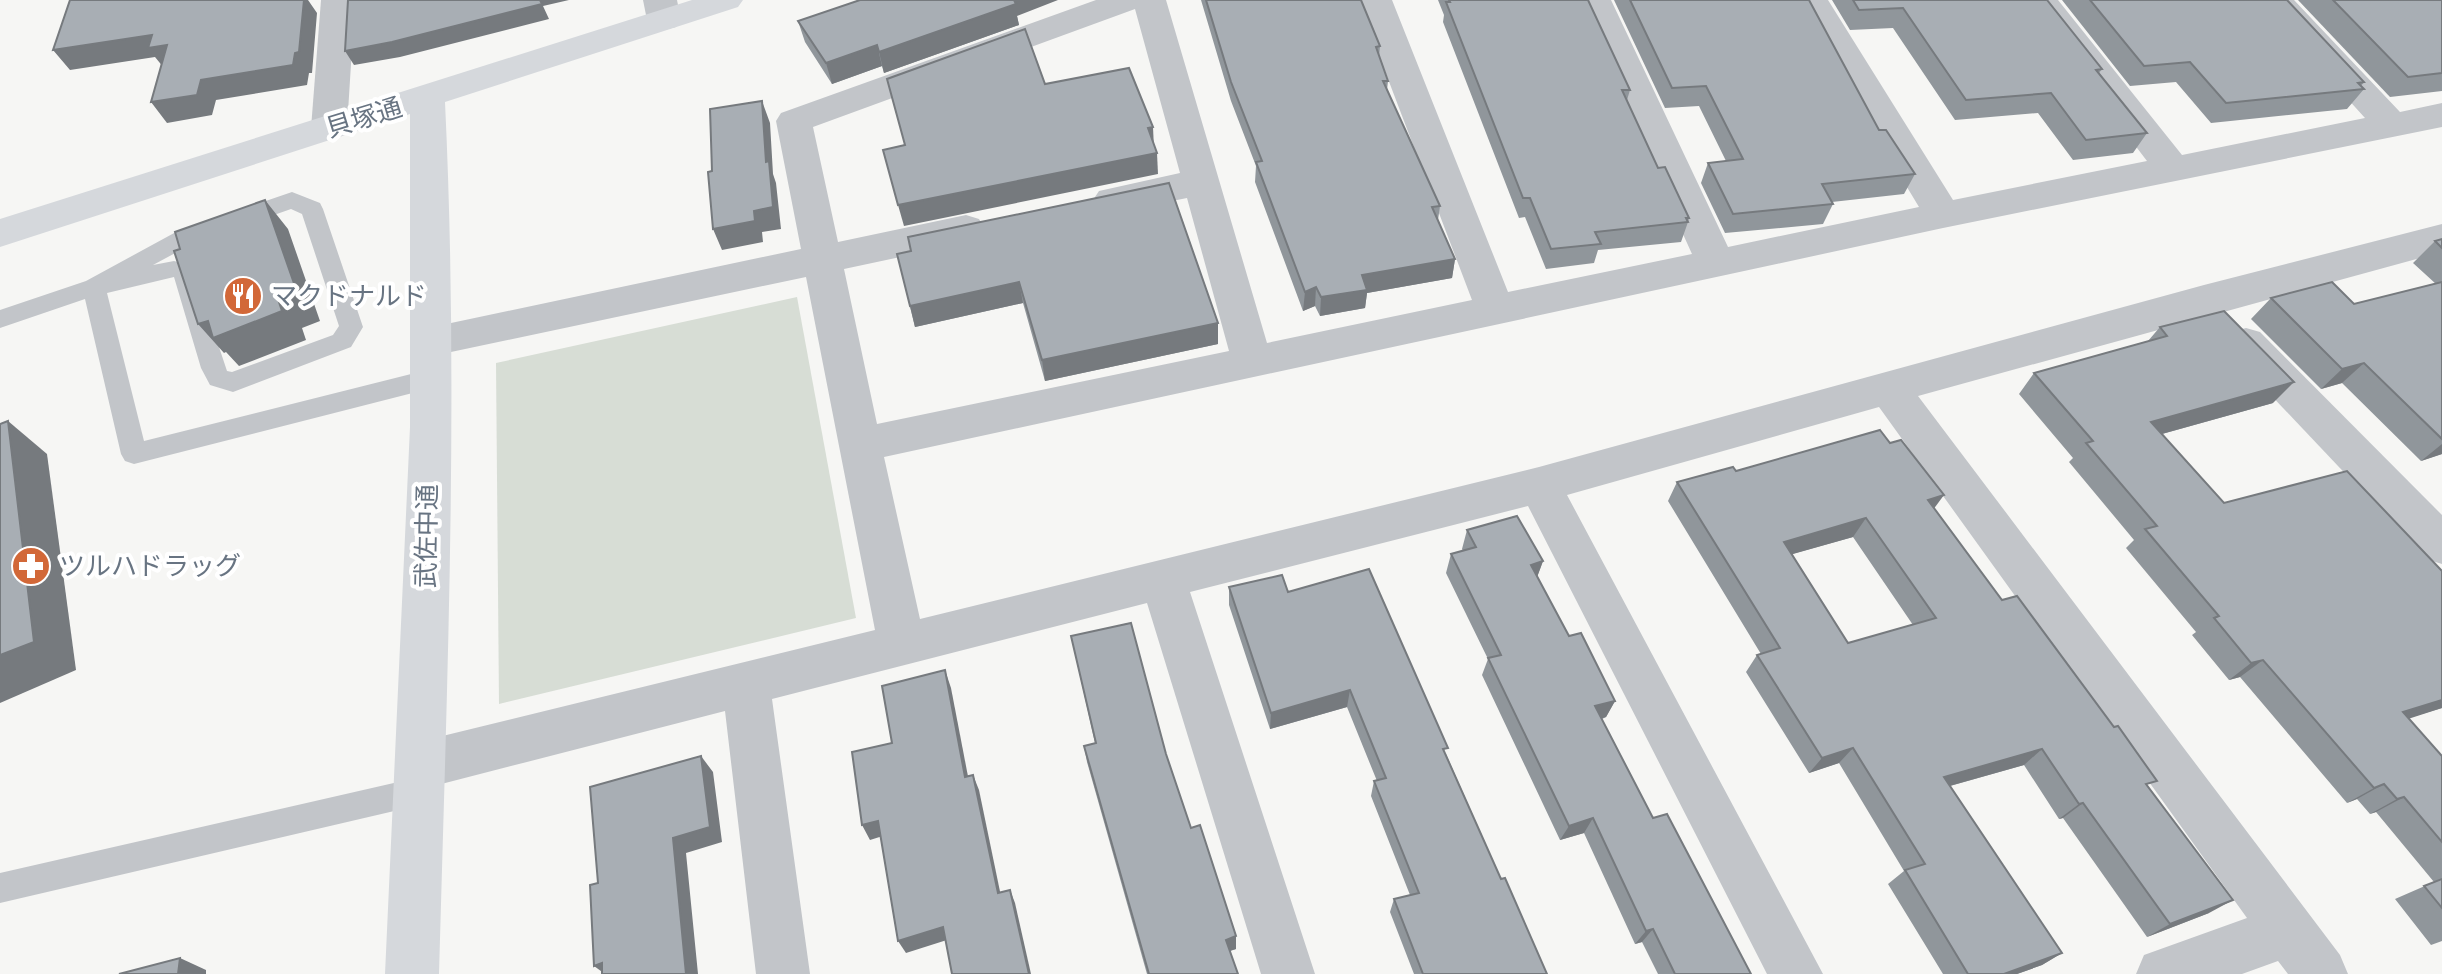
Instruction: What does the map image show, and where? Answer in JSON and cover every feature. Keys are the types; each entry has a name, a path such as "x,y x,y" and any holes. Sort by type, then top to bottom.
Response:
{"street":[{"path":"329,128 338,0"},
{"name":"貝塚通","path":"0,233 427,98 662,10 726,0"},
{"path":"901,643 794,121 1128,0"},
{"path":"1149,0 1252,361"},
{"path":"1375,0 1495,309"},
{"path":"1594,0 1716,263"},
{"path":"1811,0 1943,215"},
{"path":"2041,0 2173,169"},
{"path":"2275,0 2392,125"},
{"name":"武佐中通","path":"412,974 421,778 431,360 427,98"},
{"path":"859,445 1943,215 2442,115"},
{"path":"1080,206 1200,182"},
{"path":"431,360 823,258 1004,221"},
{"path":"421,778 746,684 1539,485 2204,300 2442,238"},
{"path":"2204,300 2436,531"},
{"path":"1888,387 2321,974"},
{"path":"1539,485 1796,974"},
{"path":"1163,579 1288,974"},
{"path":"746,684 783,974"},
{"path":"2163,974 2288,931"}],"lane":[{"path":"0,319 94,287 174,269 184,272 213,368 219,378 233,382 342,341 351,327 312,209 292,200 184,238 94,287"},
{"path":"94,287 134,454 431,360"},
{"path":"0,888 421,778"}],"shaded area":[{"path":"797,297 856,618 499,704 496,363"}],"building":[{"path":"70,0 304,0 299,52 295,53 293,65 201,80 197,95 151,102 167,45 148,48 152,35 53,50"},
{"path":"348,0 540,0 542,4 345,51"},
{"path":"860,0 1014,0 1016,4 879,52 877,45 826,63 798,21"},
{"path":"1206,0 1361,0 1380,46 1376,47 1388,81 1383,81 1440,206 1432,207 1455,259 1362,275 1367,290 1321,297 1316,287 1305,292 1256,162 1262,161 1231,82"},
{"path":"1588,0 1630,90 1622,90 1658,168 1665,167 1689,218 1686,218 1688,222 1595,232 1601,244 1551,249 1530,198 1523,198 1446,2"},
{"path":"1630,0 1809,0 1879,130 1886,130 1915,174 1822,184 1833,204 1733,214 1708,163 1743,159 1706,86 1672,88"},
{"path":"1853,0 2047,0 2102,69 2096,70 2147,133 2086,140 2051,93 1966,100 1903,8 1859,10"},
{"path":"2090,0 2287,0 2364,82 2358,83 2364,89 2226,103 2190,62 2144,66"},
{"path":"2333,0 2442,0 2442,73 2408,77"},
{"path":"1025,29 1045,84 1129,68 1153,127 1148,128 1157,153 898,205 883,150 905,145 887,79"},
{"path":"762,101 773,207 754,211 755,221 713,229 708,172 712,171 710,109"},
{"path":"1169,183 1218,323 1042,360 1019,282 910,306 897,254 911,251 908,237"},
{"path":"265,200 297,292 278,299 282,311 213,338 208,321 198,324 174,251 180,249 175,232"},
{"path":"2332,282 2354,304 2442,282 2442,439 2364,363 2342,369 2271,298"},
{"path":"2224,311 2294,382 2151,422 2224,503 2347,471 2442,571 2442,700 2403,712 2442,756 2442,842 2404,797 2397,799 2384,784 2374,788 2263,660 2251,663 2214,618 2219,616 2145,529 2157,526 2086,443 2093,441 2034,373 2167,336 2160,327"},
{"path":"8,421 34,642 0,655 0,424"},
{"path":"1880,430 1890,443 1901,440 1944,495 1928,500 2002,600 2017,596 2114,727 2118,726 2157,781 2146,784 2233,900 2170,924 2083,803 2079,804 2042,749 1944,777 2062,953 2004,974 1968,974 1905,870 1925,864 1853,748 1822,758 1757,655 1780,648 1677,482 1733,467 1736,471","holes":["1866,518 1936,618 1848,643 1784,542"]},
{"path":"1517,516 1543,561 1531,565 1569,636 1581,633 1615,701 1595,706 1653,818 1667,814 1751,974 1675,974 1653,929 1646,931 1593,818 1569,826 1488,658 1501,655 1451,554 1476,547 1467,530"},
{"path":"1369,569 1448,748 1443,749 1547,974 1423,974 1394,899 1419,893 1374,781 1386,778 1350,690 1271,713 1229,587 1282,575 1288,592"},
{"path":"1131,623 1166,754 1191,828 1200,825 1236,936 1226,940 1238,974 1149,974 1084,746 1096,743 1071,636"},
{"path":"945,670 965,777 973,775 998,893 1010,890 1029,974 952,974 943,927 898,941 878,821 862,825 852,752 892,743 882,686"},
{"path":"701,756 710,827 673,838 686,974 602,974 602,963 594,966 590,885 598,883 590,787"},
{"path":"2442,879 2442,908 2424,886"},
{"path":"180,958 178,974 119,974"}],"place":[{"name":"マクドナルド","path":"243,296"},
{"name":"ツルハドラッグ","path":"31,566"}]}
